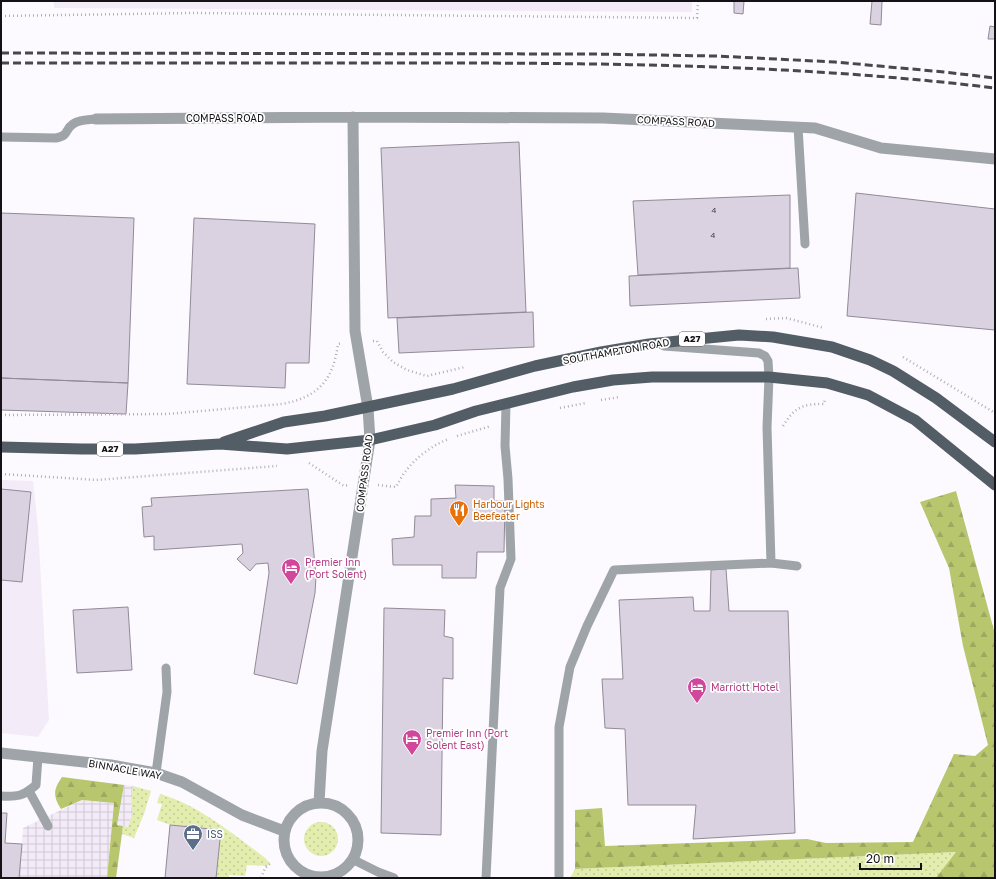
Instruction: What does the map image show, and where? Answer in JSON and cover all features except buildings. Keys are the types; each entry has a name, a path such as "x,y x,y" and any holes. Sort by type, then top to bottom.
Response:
{"main road":[{"name":"SOUTHAMPTON ROAD","path":"220,444 284,422 368,408 453,389 535,366 601,352 649,344 739,335 773,337 832,347 870,360 894,371 936,398 995,442"},
{"name":"SOUTHAMPTON ROAD","path":"1,447 134,449 220,444 287,449 370,440 435,425 506,403 572,387 613,380 652,377 769,377 827,383 868,395 915,420 995,485"}],"street":[{"name":"COMPASS ROAD","path":"319,803 322,751 370,440 368,408 356,342 353,117"},
{"name":"COMPASS ROAD","path":"96,119 353,117 603,118 816,128 881,148 995,159"},
{"name":"BINNACLE WAY","path":"1,753 111,765 156,773 182,782 242,814 284,831"},
{"path":"310,804 330,804 348,814 354,823 358,842 356,851 346,867 338,873 320,878 299,870 291,863 284,848 284,831 294,814 310,804"}],"lane":[{"path":"1,137 56,138 66,134 72,124 80,120 96,119"},
{"path":"798,127 805,244"},
{"path":"649,344 759,353 765,356 768,361 768,447 771,563"},
{"path":"486,878 500,588 511,559 508,479 505,446 506,403"},
{"path":"559,878 559,727 570,667 587,626 614,570 771,563 797,566"},
{"path":"156,773 167,692 166,668"},
{"path":"1,796 24,795 36,785 38,757"},
{"path":"29,791 48,826"},
{"path":"352,859 394,878"}],"path":[{"path":"1,16 198,13 697,18 698,1"},
{"path":"762,319 786,318"},
{"path":"1,415 167,414 282,404 298,401 315,392 325,382 332,369 338,344 356,342 377,341 383,352 393,362 407,370 427,376 472,366"},
{"path":"600,400 622,397"},
{"path":"556,409 593,401"},
{"path":"309,463 344,486 364,483 396,487 405,471 414,461 439,443 506,422"},
{"path":"1,474 96,480 278,466"},
{"path":"260,878 265,868 271,863"}],"shaded area":[{"path":"54,1 692,1 692,12 54,8"},
{"path":"1,480 33,481 38,527 49,720 38,737 1,733"},
{"path":"124,785 133,786 131,806 133,812 128,827 117,825"},
{"path":"82,800 114,803 107,878 19,878 23,828"}],"green space":[{"path":"956,491 995,634 995,878 936,878 956,852 575,869 575,810 602,808 605,846 807,839 826,843 913,842 954,754 975,756 988,745 963,646 949,568 920,502"},
{"path":"62,777 124,785 117,825 123,826 116,878 107,878 114,803 82,800 61,809 55,797 55,793"},
{"path":"133,786 151,791 144,814 134,838 122,834 123,826 128,827 133,812 131,806"},
{"path":"160,794 201,812 264,857 270,863 267,866 247,865 245,876 229,875 229,878 216,878 221,830 170,825 157,820 162,804 157,803"},
{"path":"324,822 333,827 337,832 337,846 333,851 328,855 318,856 314,855 305,846 304,836 305,832 314,823"},
{"path":"957,852 936,878 570,878 575,869"}],"railway":[{"path":"1,53 591,54 716,56 835,62 995,78"},
{"path":"1,63 497,63 640,65 853,74 995,88"}],"place":[{"name":"Harbour Lights Beefeater","path":"459,527"},
{"name":"Premier Inn (Port Solent)","path":"291,585"},
{"name":"Marriott Hotel","path":"697,704"},
{"name":"Premier Inn (Port Solent East)","path":"412,756"},
{"name":"ISS","path":"193,851"}]}
